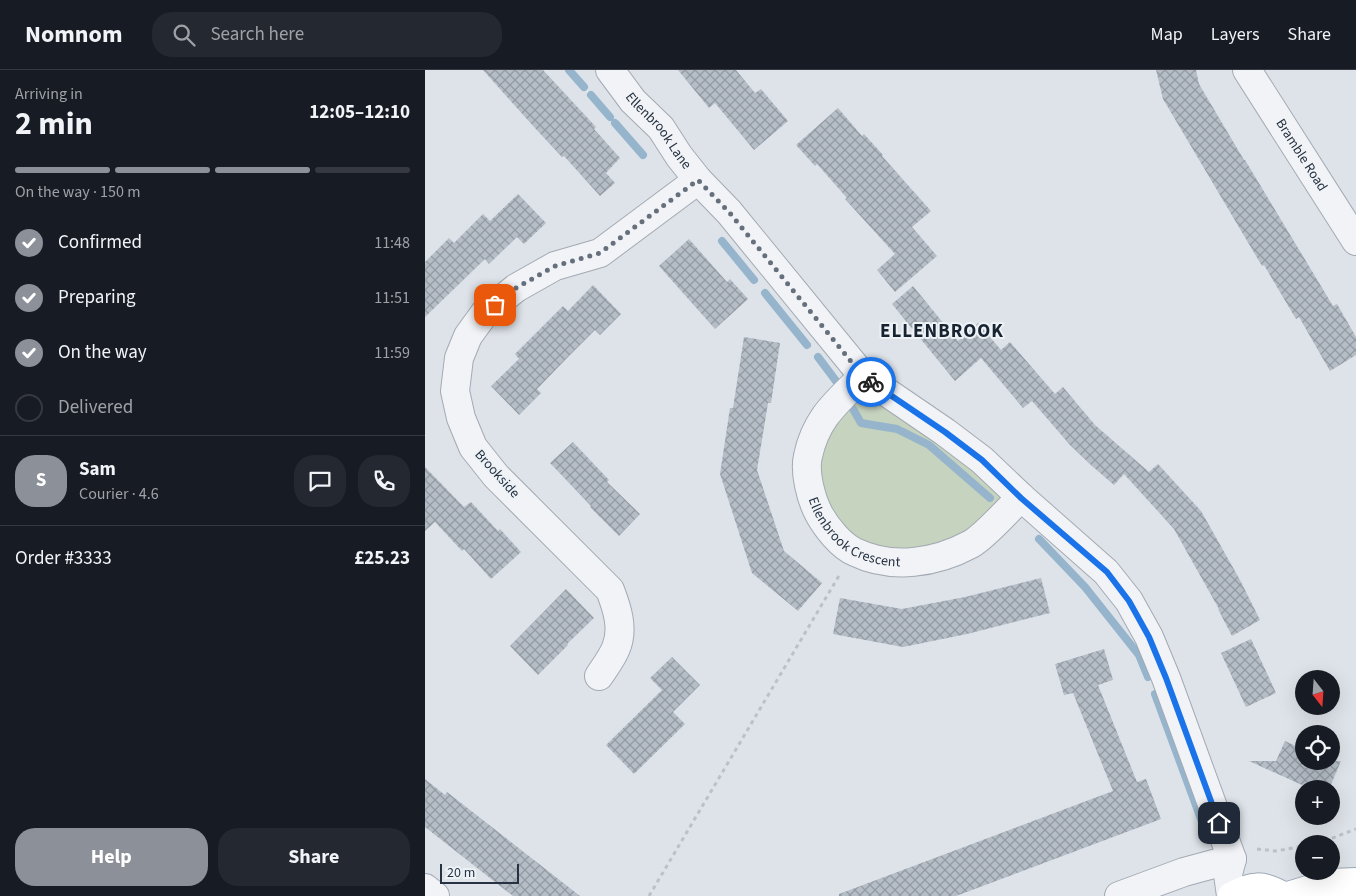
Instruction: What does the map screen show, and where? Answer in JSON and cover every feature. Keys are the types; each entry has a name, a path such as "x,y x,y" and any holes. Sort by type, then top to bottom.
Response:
{"main road":[{"path":"1288,896 1331,883 1356,882"},
{"path":"1345,896 1356,882"},
{"path":"1240,893 1273,891 1283,896"}],"street":[{"name":"Ellenbrook Lane","path":"610,70 633,102 661,128 679,156 698,180 729,212 863,376 945,432 982,460 1021,498 1107,572 1129,601 1149,637 1166,678 1232,859 1245,866 1240,893"},
{"name":"Bramble Road","path":"1247,70 1356,240"},
{"name":"Brookside","path":"599,676 617,648 618,611 610,590 495,476 473,447 461,418 455,391 459,358 468,336 484,314 516,288 555,266 600,253 698,180"},
{"name":"Ellenbrook Crescent","path":"863,376 826,413 813,438 807,458 809,483 814,505 828,530 853,552 885,562 912,563 948,554 973,543 1021,498"},
{"path":"1119,896 1184,872 1232,859"},
{"path":"425,888 435,896"}],"path":[{"path":"649,896 853,552"},
{"path":"1340,835 1356,829"},
{"path":"1232,859 1258,849 1276,851 1295,848"}],"green space":[{"path":"863,376 1021,497 973,543 912,563 828,530 813,438"}],"building":[{"path":"483,70 543,70 596,127 594,129 620,158 606,173 615,183 600,196"},
{"path":"678,70 736,70 755,93 761,89 788,121 754,150 715,103 709,108"},
{"path":"1156,70 1196,70 1199,84 1244,160 1333,306 1337,304 1356,337 1356,355 1330,371 1299,317 1296,319 1264,265 1262,266 1163,99"},
{"path":"838,108 862,136 864,134 883,155 931,211 912,227 937,256 895,292 877,270 895,254 845,199 847,198 817,164 815,166 796,145"},
{"path":"518,194 546,223 524,244 517,237 489,264 485,259 425,317 425,262 449,238 454,243 483,214 490,221"},
{"path":"689,239 727,282 730,279 748,299 715,329 659,266"},
{"path":"593,285 621,314 600,335 595,330 537,389 541,393 519,415 491,386 519,359 515,354 563,306 568,311"},
{"path":"913,286 958,341 978,323 1001,350 1010,342 1055,394 1063,387 1095,425 1149,472 1158,464 1201,511 1260,620 1232,636 1174,529 1124,474 1114,485 1070,445 1032,401 1023,408 981,358 955,381 892,304"},
{"path":"744,337 780,343 771,403 768,403 757,470 784,551 822,583 798,611 752,573 720,474 730,408 733,408"},
{"path":"573,442 609,480 607,482 640,514 619,536 550,463"},
{"path":"425,467 464,507 471,502 521,552 491,579 464,549 462,551 435,522 425,531"},
{"path":"1041,578 1050,613 967,634 903,647 833,634 840,598 902,609 965,597"},
{"path":"566,589 594,618 538,675 510,646"},
{"path":"1251,639 1276,693 1246,707 1221,653"},
{"path":"1104,649 1113,680 1098,685 1137,782 1146,779 1161,819 956,896 839,896 839,894 1113,791 1073,693 1064,695 1055,664"},
{"path":"672,657 700,685 673,712 685,724 634,774 606,745 662,690 650,678"},
{"path":"1285,741 1295,746 1295,770 1337,770 1333,780 1295,780 1295,782 1249,761 1276,761"},
{"path":"425,779 445,795 447,792 580,896 513,896 425,827"}],"waterway":[{"path":"569,70 584,87"},
{"path":"591,95 610,117"},
{"path":"615,123 643,155"},
{"path":"722,241 754,280"},
{"path":"765,293 807,345"},
{"path":"818,357 836,381"},
{"path":"853,409 861,423 897,429 929,445 990,498"},
{"path":"1039,539 1085,587 1139,655 1148,677"},
{"path":"1155,694 1204,827"}],"way so far":[{"path":"495,305 516,288 555,266 600,253 698,180 729,212 863,376 871,382"}],"district":[{"name":"ELLENBROOK","path":"942,331"}],"route":[{"path":"871,382 945,432 982,460 1021,498 1107,572 1129,601 1149,637 1219,823"}]}
